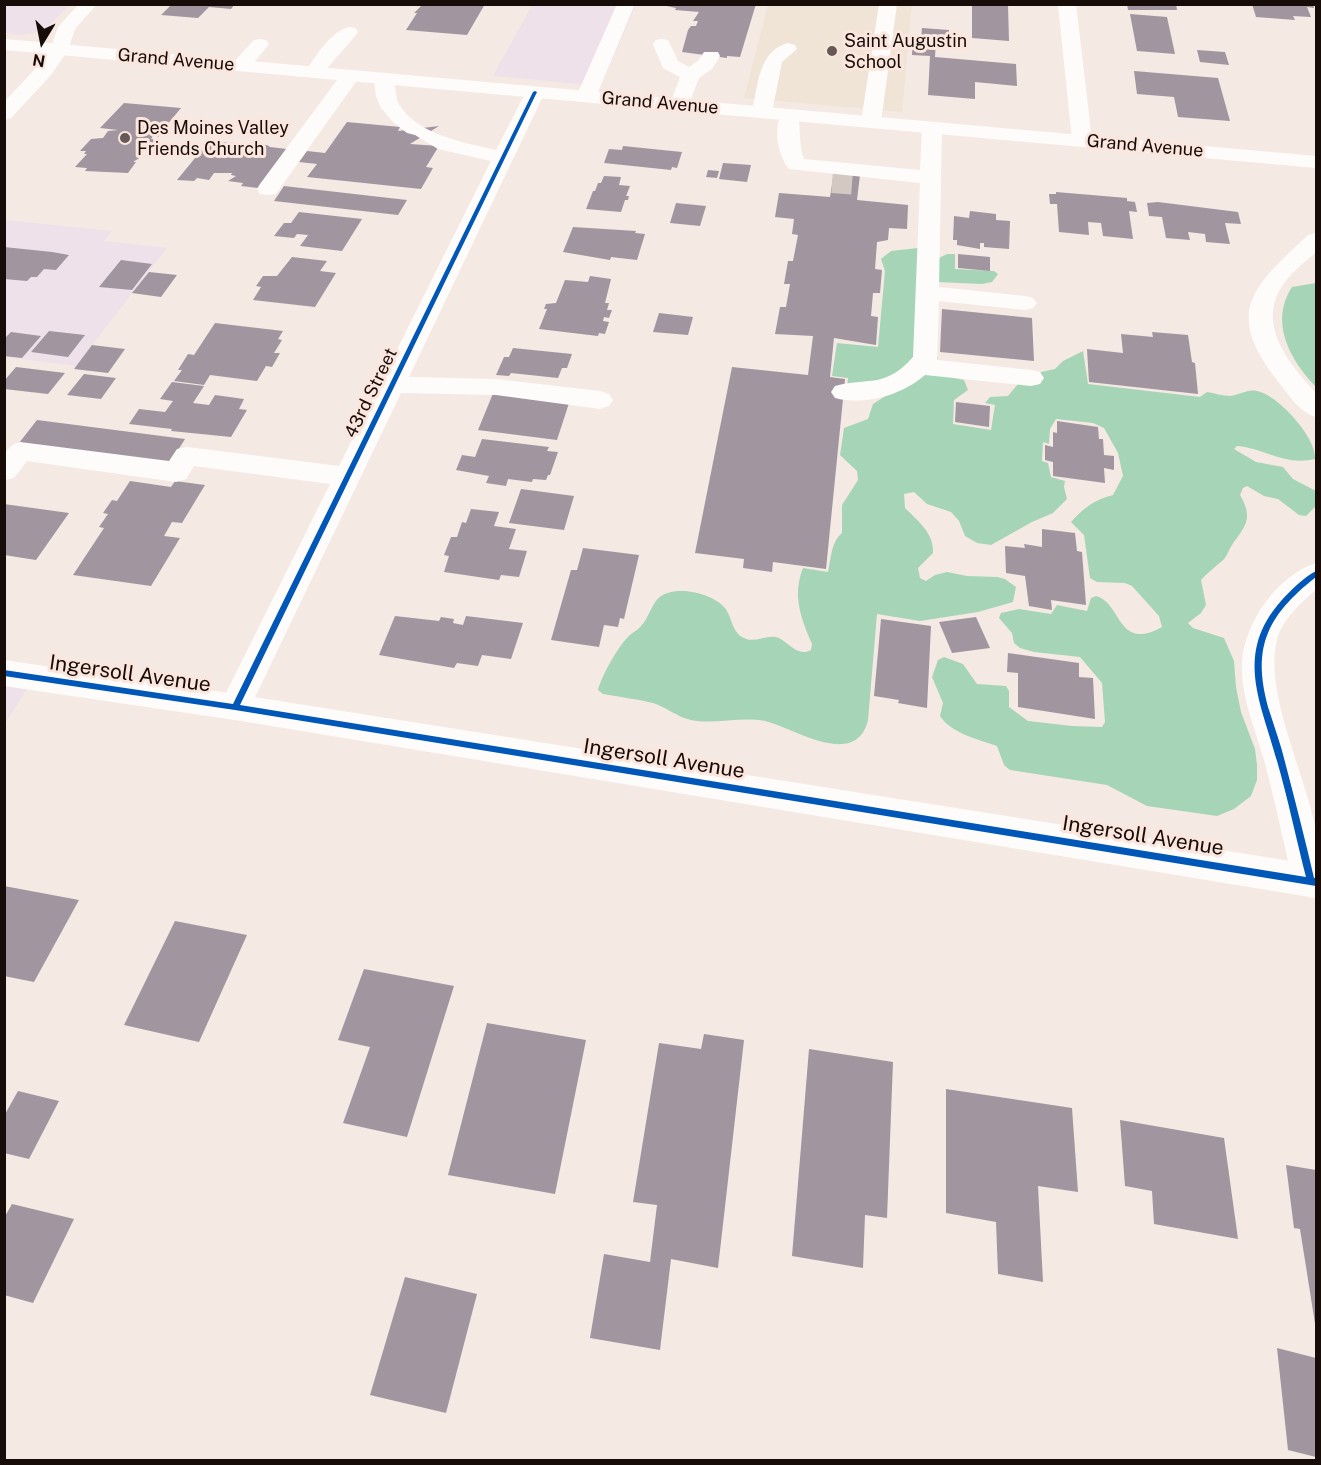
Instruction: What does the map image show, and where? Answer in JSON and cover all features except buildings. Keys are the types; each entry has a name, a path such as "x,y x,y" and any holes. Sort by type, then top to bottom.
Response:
{"main road":[{"path":"4,114 37,80 59,50 67,27 89,4"},
{"path":"586,96 626,4"},
{"path":"872,122 879,51 888,4"},
{"path":"1067,4 1082,141"},
{"path":"314,72 335,45 350,32"},
{"name":"Grand Avenue","path":"4,44 1317,162"},
{"path":"241,66 260,44"},
{"path":"662,44 670,64 690,75"},
{"path":"762,112 773,62 776,56 788,49"},
{"path":"680,105 690,75 705,65 711,56"},
{"path":"268,189 350,76"},
{"path":"384,79 388,104 396,116 419,132 445,145 503,158"},
{"name":"43rd Street","path":"235,707 535,92"},
{"path":"790,115 787,133 789,152 796,165 806,174 832,183"},
{"path":"844,392 862,392 896,384 912,375 925,358 932,127"},
{"path":"796,165 929,177"},
{"path":"859,185 881,186 929,177"},
{"path":"1317,240 1275,279 1264,297 1261,308 1261,319 1267,343 1276,362 1289,380 1317,408"},
{"path":"927,294 1025,303"},
{"path":"919,366 1031,378"},
{"path":"392,385 496,387 600,400"},
{"path":"4,471 20,451 176,472 187,456 347,477"},
{"path":"1314,882 1275,737 1262,700 1258,669 1264,632 1277,610 1295,590 1317,574"},
{"name":"Ingersoll Avenue","path":"4,673 235,707 1314,882"}],"shaded area":[{"path":"4,5 70,5 48,27 34,33 18,35 5,33"},
{"path":"532,5 636,5 601,86 493,76"},
{"name":"Saint Augustin School","path":"768,5 912,5 902,112 744,98"},
{"path":"5,220 112,231 104,241 167,248 76,366 5,357"},
{"path":"5,673 34,678 5,724"}],"green space":[{"path":"918,248 939,258 947,254 955,254 955,269 994,271 998,274 992,282 982,284 937,282 929,343 938,358 931,367 943,375 964,380 968,390 954,400 953,424 991,430 995,405 985,403 990,397 1008,396 1018,384 1033,382 1041,372 1055,369 1063,361 1083,351 1088,384 1200,397 1207,392 1230,396 1257,391 1266,394 1285,409 1310,440 1315,459 1304,461 1285,459 1237,446 1234,449 1256,462 1283,467 1293,479 1316,491 1316,506 1306,516 1299,515 1278,499 1264,496 1247,486 1243,488 1240,495 1247,516 1244,527 1225,558 1201,580 1206,605 1201,613 1188,623 1193,628 1224,638 1234,661 1241,712 1255,749 1257,780 1251,796 1234,809 1217,816 1147,806 1107,785 1010,770 1004,765 997,746 958,732 940,716 943,703 932,677 938,660 944,657 963,664 977,684 1006,686 1009,691 1009,707 1028,721 1102,727 1105,722 1102,683 1080,657 1034,652 1020,648 1014,643 1012,633 999,618 1001,613 1019,609 1051,614 1057,605 1087,611 1091,598 1096,596 1111,607 1128,630 1136,634 1147,633 1162,627 1159,616 1132,586 1125,583 1097,582 1090,578 1084,535 1071,522 1090,505 1113,495 1123,476 1118,453 1104,428 1093,423 1056,419 1050,429 1049,444 1043,442 1042,461 1048,463 1051,477 1065,481 1067,499 1053,513 991,545 977,543 965,536 959,521 951,512 927,504 914,492 904,494 905,508 928,533 933,546 933,553 918,568 920,578 926,581 935,575 947,572 1005,579 1016,587 1013,602 978,612 920,621 877,614 868,720 861,735 851,742 838,744 823,742 765,721 691,720 653,703 603,694 598,690 606,670 623,642 644,623 661,596 676,591 695,592 712,598 725,608 740,636 748,640 775,637 798,651 811,650 812,644 799,607 798,588 803,568 828,572 834,546 842,533 842,505 858,480 857,471 840,455 844,428 868,419 873,404 887,395 847,390 848,378 832,376 837,343 878,347 885,271 881,259 891,251"},
{"path":"1316,283 1316,387 1291,353 1283,327 1282,314 1285,300 1292,287"}],"tunnel":[{"path":"832,183 859,185"}],"cycle path":[{"path":"235,707 535,92"},
{"path":"1311,881 1281,761 1266,713 1258,663 1265,631 1275,614 1316,574"},
{"path":"4,673 235,707 1316,882"}],"place":[{"name":"Saint Augustin School","path":"832,51"},
{"name":"Des Moines Valley Friends Church","path":"125,138"}]}
